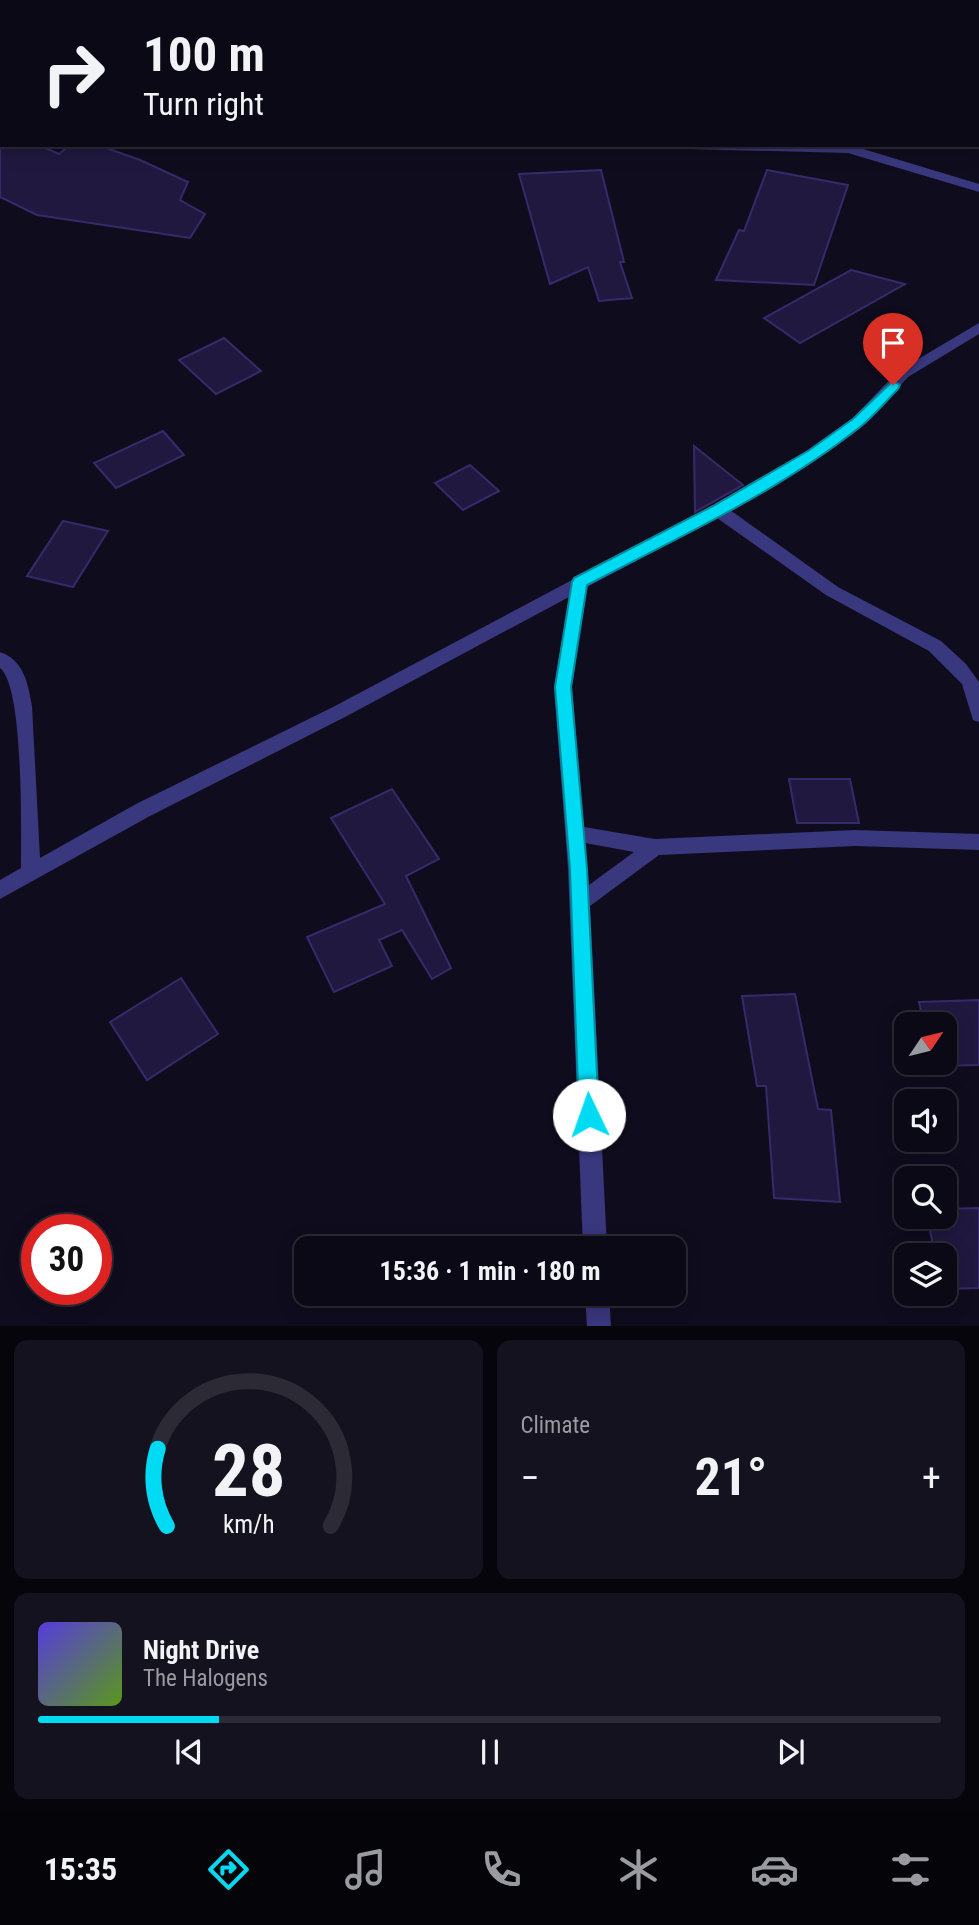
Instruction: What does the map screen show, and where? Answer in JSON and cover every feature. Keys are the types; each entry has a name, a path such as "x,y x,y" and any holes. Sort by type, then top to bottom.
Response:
{"street":[{"path":"842,147 979,188"},
{"path":"0,890 143,810 338,712 719,510 813,454 858,422 903,374 979,328"},
{"path":"719,510 832,591 935,646 970,682 979,716"},
{"path":"580,582 563,687 580,902 594,1236"},
{"path":"0,659 14,670 23,702 29,781 31,872"},
{"path":"573,833 655,847 855,838 979,842"},
{"path":"580,902 655,847"},
{"path":"598,1306 599,1326"}],"building":[{"path":"0,147 43,147 59,154 68,147 104,147 188,182 180,200 205,214 190,238 37,215 0,197"},
{"path":"601,170 624,262 620,262 632,298 599,301 588,267 550,284 519,174"},
{"path":"767,170 848,185 814,285 716,280 739,230 744,231"},
{"path":"851,270 905,284 800,343 764,318"},
{"path":"224,338 261,371 216,394 179,360"},
{"path":"163,431 184,455 116,488 94,463"},
{"path":"694,446 743,485 695,512"},
{"path":"470,465 499,491 463,510 435,483"},
{"path":"63,521 108,531 73,587 27,576"},
{"path":"789,779 850,779 859,823 797,823"},
{"path":"392,789 439,859 406,876 451,968 432,979 402,930 379,940 392,966 334,992 307,937 385,904 331,818"},
{"path":"181,978 218,1034 147,1080 110,1022"},
{"path":"795,994 818,1109 831,1110 840,1202 774,1198 766,1086 757,1086 742,996"},
{"path":"979,1000 979,1065 957,1065 957,1012 921,1012 919,1002"},
{"path":"979,1208 979,1288 957,1289 957,1243 933,1243 930,1229 957,1229 957,1209"}],"route":[{"path":"589,1115 578,869 563,687 580,582 719,510 813,454 858,422 893,385"}]}
